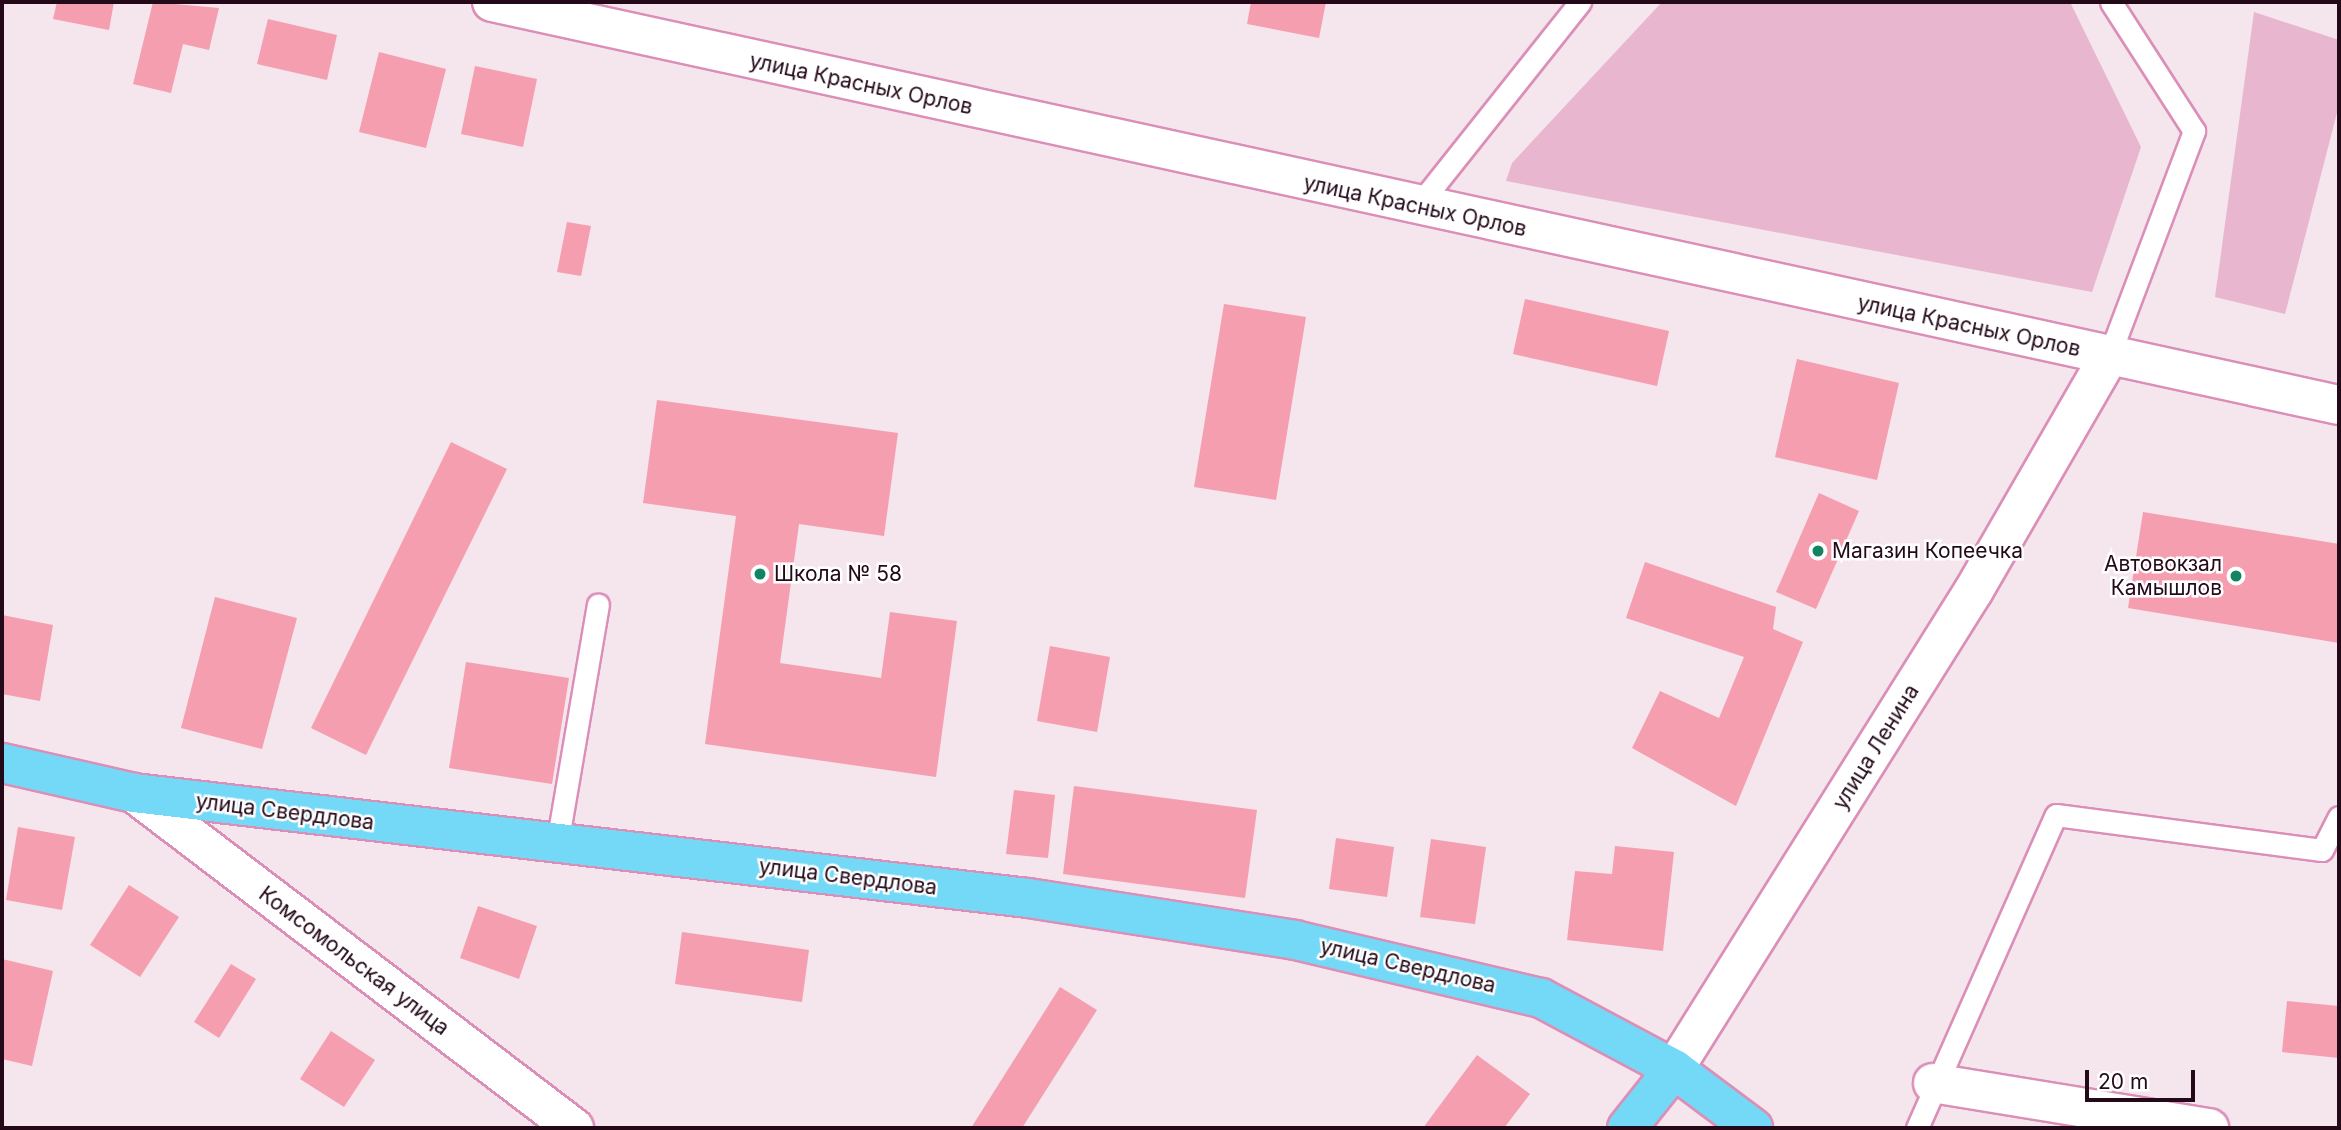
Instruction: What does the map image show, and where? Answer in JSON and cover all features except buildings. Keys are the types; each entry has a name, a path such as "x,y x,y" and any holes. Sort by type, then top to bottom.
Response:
{"main road":[{"name":"улица Свердлова","path":"2,762 134,793 1028,898 1295,940 1541,998 1674,1069 1753,1128"},
{"name":"улица Ленина","path":"1627,1128 1674,1069"}],"street":[{"name":"улица Красных Орлов","path":"492,2 1417,207 2339,405"},
{"name":"улица Ленина","path":"1674,1069 1974,590 2109,356"},
{"name":"Комсомольская улица","path":"134,793 574,1128"},
{"path":"1933,1083 2209,1128"}],"lane":[{"path":"1417,207 1580,2"},
{"path":"2109,356 2194,131 2111,2"},
{"path":"557,844 597,604"},
{"path":"1917,1128 1933,1083 2056,815 2322,850 2339,817"}],"shaded area":[{"path":"1662,2 2070,2 2141,147 2092,292 1506,181 1512,163"},
{"path":"2254,12 2339,40 2339,105 2285,314 2215,297"}],"place":[{"name":"Магазин Копеечка","path":"1818,551"},
{"name":"Школа № 58","path":"760,574"},
{"name":"Автовокзал Камышлов","path":"2236,576"}]}
